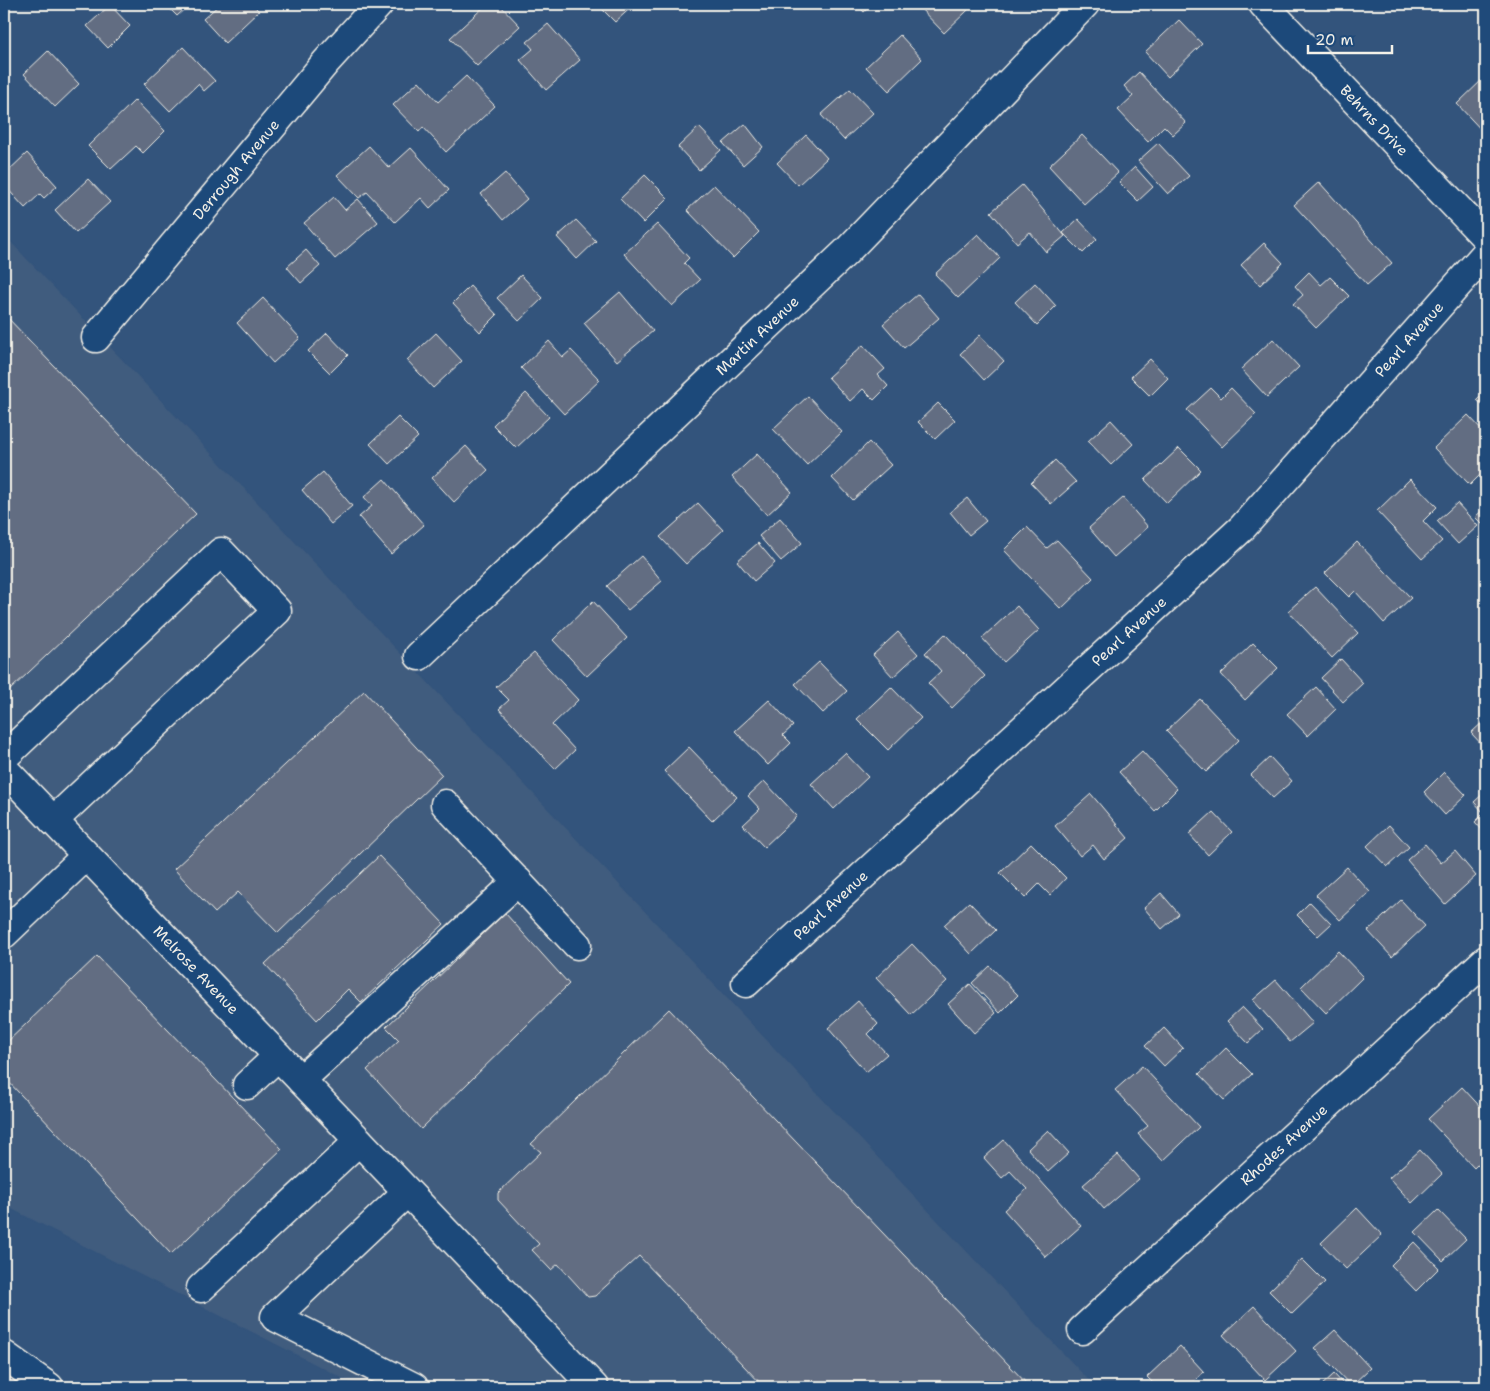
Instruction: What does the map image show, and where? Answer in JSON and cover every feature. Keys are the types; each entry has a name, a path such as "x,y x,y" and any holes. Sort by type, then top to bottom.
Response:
{"main road":[{"name":"Derrough Avenue","path":"96,338 326,62 380,4"},
{"name":"Martin Avenue","path":"419,656 846,252 1085,4"},
{"name":"Behrns Drive","path":"1263,4 1486,238"},
{"name":"Pearl Avenue","path":"746,983 1242,528 1486,253"},
{"path":"4,757 221,552 277,611 53,821"},
{"name":"Melrose Avenue","path":"4,769 594,1387"},
{"path":"445,804 577,944"},
{"path":"4,934 86,856"},
{"path":"301,1080 518,881"},
{"name":"Rhodes Avenue","path":"1082,1330 1486,960"},
{"path":"246,1085 278,1056"},
{"path":"201,1288 358,1141"},
{"path":"407,1192 275,1317 414,1387"},
{"path":"4,1355 49,1387"}],"shaded area":[{"path":"4,235 1095,1387 360,1387 4,1205"}],"building":[{"path":"165,4 190,4 177,16"},
{"path":"220,4 252,4 259,11 225,43 203,19"},
{"path":"487,4 499,4 520,26 477,66 450,38"},
{"path":"597,4 635,4 615,22"},
{"path":"856,4 872,4 864,12"},
{"path":"916,4 961,4 968,10 944,33"},
{"path":"110,5 130,26 108,48 87,26"},
{"path":"1179,20 1202,44 1168,77 1145,52"},
{"path":"548,24 580,60 546,90 520,60 533,49 527,42"},
{"path":"900,35 922,59 889,91 866,67"},
{"path":"183,47 215,81 204,91 198,84 170,111 144,84"},
{"path":"48,51 79,84 55,107 24,74"},
{"path":"1139,72 1186,123 1173,135 1164,126 1148,142 1118,110 1133,96 1124,86"},
{"path":"466,76 495,106 446,152 423,127 419,132 393,105 419,81 438,102"},
{"path":"1486,76 1486,135 1457,104"},
{"path":"850,89 873,113 844,140 821,115"},
{"path":"135,100 165,131 143,153 136,146 111,169 88,146"},
{"path":"745,124 763,147 743,165 723,143"},
{"path":"699,127 721,150 699,170 678,147"},
{"path":"806,135 827,158 798,185 777,163"},
{"path":"1082,135 1118,173 1084,204 1049,166"},
{"path":"1158,143 1189,176 1168,194 1138,161"},
{"path":"369,146 389,168 411,148 449,190 430,208 421,198 395,222 367,192 359,198 337,175"},
{"path":"27,153 57,186 44,198 40,194 25,208 4,185 4,175"},
{"path":"1135,167 1153,187 1138,201 1119,182"},
{"path":"505,173 527,199 503,220 481,194"},
{"path":"645,175 668,198 643,223 620,199"},
{"path":"88,179 110,202 76,233 55,210"},
{"path":"1319,182 1392,263 1367,285 1294,205"},
{"path":"714,185 759,232 733,258 687,210"},
{"path":"1022,185 1065,236 1046,252 1030,232 1017,243 991,212"},
{"path":"334,197 345,210 358,199 378,222 335,259 304,223"},
{"path":"1078,219 1097,239 1083,253 1063,233"},
{"path":"576,220 596,241 577,259 557,237"},
{"path":"657,224 689,258 684,263 700,280 672,306 624,254"},
{"path":"978,234 1000,258 958,298 935,274"},
{"path":"1264,243 1283,263 1260,285 1241,265"},
{"path":"306,250 320,266 301,283 287,267"},
{"path":"1309,272 1321,285 1330,277 1349,296 1316,328 1293,304 1303,295 1295,286"},
{"path":"521,275 543,298 519,321 497,298"},
{"path":"1035,283 1056,306 1037,325 1015,302"},
{"path":"470,286 497,315 480,332 453,303"},
{"path":"620,292 653,331 617,361 584,323"},
{"path":"918,294 939,318 904,348 883,324"},
{"path":"263,298 300,338 273,363 237,323"},
{"path":"4,314 196,514 10,690 4,684"},
{"path":"327,333 348,355 330,373 308,351"},
{"path":"436,333 462,361 433,388 407,360"},
{"path":"980,335 1004,361 984,380 960,354"},
{"path":"1273,339 1299,367 1267,397 1241,369"},
{"path":"549,341 563,357 571,350 600,380 564,414 521,368"},
{"path":"863,345 885,369 878,375 888,386 874,400 863,389 850,401 828,377"},
{"path":"1150,359 1168,378 1150,396 1131,377"},
{"path":"1211,388 1221,398 1231,388 1256,414 1222,447 1187,410"},
{"path":"1486,391 1486,408 1477,400"},
{"path":"526,393 549,417 516,448 493,425"},
{"path":"808,396 842,432 807,465 773,429"},
{"path":"938,403 955,420 935,439 918,422"},
{"path":"1468,415 1486,434 1486,469 1470,485 1434,448"},
{"path":"398,417 418,437 389,464 370,444"},
{"path":"1111,420 1133,444 1111,465 1088,441"},
{"path":"869,442 891,465 853,500 832,478"},
{"path":"466,446 488,470 454,502 432,478"},
{"path":"1179,448 1201,470 1167,503 1145,480"},
{"path":"757,454 792,492 767,515 732,477"},
{"path":"1055,460 1076,482 1051,504 1031,483"},
{"path":"323,472 352,506 331,524 302,490"},
{"path":"384,479 424,525 391,554 359,517 372,506 364,497"},
{"path":"1410,479 1437,507 1423,521 1442,541 1422,559 1377,511"},
{"path":"967,498 986,521 969,535 950,512"},
{"path":"1123,498 1148,527 1114,557 1089,528"},
{"path":"698,503 723,530 686,564 660,537"},
{"path":"1457,503 1478,526 1458,544 1437,521"},
{"path":"1486,507 1486,528 1475,517"},
{"path":"780,518 802,543 781,561 759,536"},
{"path":"1027,527 1047,548 1057,540 1093,578 1061,609 1004,550"},
{"path":"1357,542 1411,598 1384,623 1355,591 1349,597 1325,573"},
{"path":"758,543 775,563 754,581 737,561"},
{"path":"641,556 662,581 628,610 607,586"},
{"path":"1315,587 1358,633 1332,658 1288,611"},
{"path":"593,601 627,638 587,676 553,640"},
{"path":"1017,606 1039,630 1004,662 982,638"},
{"path":"898,632 918,654 893,677 873,655"},
{"path":"945,634 985,676 952,708 928,683 941,671 925,653"},
{"path":"1253,643 1278,668 1245,700 1221,674"},
{"path":"534,653 578,700 552,725 575,750 555,769 499,709 509,700 496,687"},
{"path":"1341,659 1363,683 1343,702 1321,678"},
{"path":"819,662 847,691 823,713 795,684"},
{"path":"891,687 921,718 888,750 857,719"},
{"path":"1316,687 1336,709 1308,736 1287,714"},
{"path":"364,691 442,775 278,933 238,892 215,913 174,869"},
{"path":"1200,699 1239,740 1206,772 1166,731"},
{"path":"769,700 793,726 783,735 791,743 768,765 735,731"},
{"path":"1486,719 1486,749 1471,733"},
{"path":"689,747 737,797 712,821 664,771"},
{"path":"1142,751 1177,789 1155,811 1119,772"},
{"path":"845,753 868,777 834,809 811,784"},
{"path":"1270,757 1292,781 1273,798 1251,775"},
{"path":"1444,772 1466,795 1445,815 1424,792"},
{"path":"764,781 797,816 764,847 743,825 760,809 748,796"},
{"path":"1486,791 1486,834 1475,822 1484,813 1474,802"},
{"path":"1091,794 1128,838 1104,859 1093,845 1080,856 1055,826"},
{"path":"1213,812 1232,832 1208,855 1189,834"},
{"path":"1389,825 1409,847 1387,867 1367,846"},
{"path":"1031,843 1066,878 1050,895 1039,884 1025,898 1000,873"},
{"path":"1425,844 1441,863 1455,851 1476,876 1445,904 1407,860"},
{"path":"379,856 444,924 361,1002 348,989 317,1020 265,964"},
{"path":"1347,867 1370,892 1340,920 1316,895"},
{"path":"1161,893 1179,914 1162,929 1144,908"},
{"path":"1401,900 1425,926 1392,957 1368,931"},
{"path":"969,902 996,930 971,954 944,925"},
{"path":"1310,902 1331,924 1318,936 1297,915"},
{"path":"505,913 569,984 421,1129 367,1070 399,1040 386,1027"},
{"path":"912,944 947,981 911,1015 876,978"},
{"path":"1338,951 1363,977 1326,1013 1301,987"},
{"path":"97,956 282,1149 171,1254 4,1077 4,1045"},
{"path":"990,966 1018,995 1000,1013 972,983"},
{"path":"1276,980 1313,1023 1290,1042 1253,1000"},
{"path":"970,984 996,1013 974,1033 948,1004"},
{"path":"858,1001 878,1024 868,1034 887,1054 866,1072 828,1028"},
{"path":"1242,1007 1263,1029 1248,1043 1227,1021"},
{"path":"669,1009 1030,1387 764,1387 639,1256 595,1296 588,1297 558,1264 551,1270 532,1250 539,1244 498,1200 498,1193 541,1152 531,1144"},
{"path":"1164,1028 1183,1048 1164,1066 1145,1046"},
{"path":"1226,1048 1252,1074 1224,1100 1199,1074"},
{"path":"1142,1066 1199,1127 1163,1161 1138,1134 1148,1126 1115,1090"},
{"path":"1462,1087 1486,1113 1486,1156 1474,1168 1428,1119"},
{"path":"1048,1130 1069,1153 1048,1172 1028,1149"},
{"path":"1004,1140 1081,1226 1046,1257 1004,1210 1027,1189 1010,1171 1002,1178 984,1158"},
{"path":"1420,1150 1442,1174 1412,1203 1389,1178"},
{"path":"1118,1155 1139,1179 1104,1209 1083,1185"},
{"path":"1357,1208 1382,1235 1346,1269 1321,1243"},
{"path":"1438,1210 1466,1239 1443,1261 1415,1232"},
{"path":"1414,1242 1439,1268 1416,1291 1391,1265"},
{"path":"1302,1259 1325,1282 1292,1314 1269,1291"},
{"path":"1254,1306 1296,1351 1265,1380 1223,1335"},
{"path":"1335,1330 1370,1368 1351,1386 1315,1348"},
{"path":"1180,1346 1204,1372 1187,1387 1157,1387 1147,1377"},
{"path":"1334,1374 1346,1387 1320,1387"}]}
